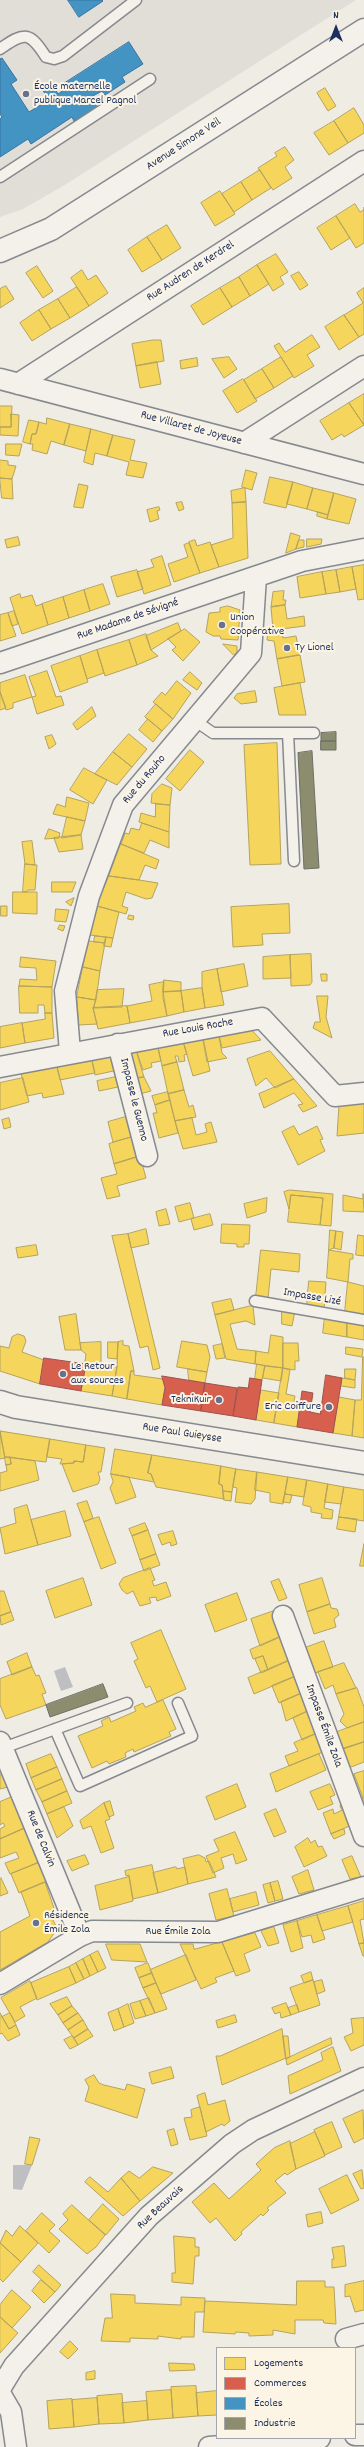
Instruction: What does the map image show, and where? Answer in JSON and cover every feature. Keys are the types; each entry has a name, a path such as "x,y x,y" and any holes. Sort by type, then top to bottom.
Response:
{"main road":[{"name":"Avenue Simone Veil","path":"0,251 51,230 364,30"},
{"name":"Rue Paul Guieysse","path":"0,1402 16,1407 364,1463"}],"street":[{"name":"Rue Audren de Kerdrel","path":"9,381 364,161"},
{"path":"244,443 364,366"},
{"name":"Rue Villaret de Joyeuse","path":"9,381 364,474"},
{"name":"Rue Madame de Sévigné","path":"0,663 302,561 364,549"},
{"name":"Rue du Rouho","path":"70,1052 65,991 89,896 123,805 251,653 256,576"},
{"name":"Rue Louis Roche","path":"0,1067 70,1052 262,1018 335,1096 364,1093"},
{"name":"Impasse le Guenno","path":"118,1044 147,1156"},
{"name":"Impasse Émile Zola","path":"283,1616 364,1836"},
{"name":"Rue de Calvin","path":"1,1745 80,1936"},
{"name":"Rue Émile Zola","path":"0,1984 80,1936 92,1931 218,1932 364,1887"},
{"name":"Rue Beauvais","path":"0,2389 14,2366 150,2216 232,2144 253,2130 364,2078"},
{"path":"0,2393 11,2412 16,2447"},
{"path":"209,2447 308,2439"}],"lane":[{"path":"0,49 16,38 26,36 35,40 46,57 54,59 58,58 136,0"},
{"path":"0,177 150,79"},
{"path":"194,720 213,733 314,733"},
{"path":"288,733 294,861"},
{"name":"Impasse Lizé","path":"255,1301 364,1320"},
{"path":"1,1745 55,1729 126,1703"},
{"path":"55,1729 80,1786 192,1736 178,1703"}],"shaded area":[{"path":"0,0 356,0 63,186 23,209 0,217"},
{"path":"65,1667 73,1687 61,1691 54,1671"},
{"path":"13,2165 32,2165 22,2190 13,2189"}],"building: Logements":[{"path":"325,88 336,106 328,111 317,93"},
{"path":"354,108 364,125 364,133 348,143 334,121"},
{"path":"334,121 348,143 329,155 314,133"},
{"path":"285,147 294,160 285,167 292,178 273,190 258,168 277,156 275,153"},
{"path":"260,170 271,188 252,200 241,182"},
{"path":"241,182 252,200 234,212 222,194"},
{"path":"220,191 235,214 215,226 201,203"},
{"path":"355,204 360,212 364,210 364,243 356,248 336,216"},
{"path":"336,216 350,238 331,250 317,228"},
{"path":"167,225 181,248 162,260 147,237"},
{"path":"147,237 162,260 142,272 128,250"},
{"path":"276,254 288,272 280,277 284,284 273,291 257,265"},
{"path":"257,265 269,284 250,296 239,277"},
{"path":"37,266 53,291 43,298 26,273"},
{"path":"82,270 88,280 96,275 108,293 89,306 71,278"},
{"path":"299,272 308,285 300,290 291,276"},
{"path":"239,277 250,296 232,307 220,288"},
{"path":"6,286 14,299 0,308 0,289"},
{"path":"77,287 89,306 70,318 58,299"},
{"path":"220,288 232,307 203,325 191,306"},
{"path":"364,288 364,334 359,337 344,315 363,303 357,293"},
{"path":"58,299 70,318 51,329 39,310"},
{"path":"39,310 51,329 32,341 20,323"},
{"path":"344,315 359,337 339,350 325,327"},
{"path":"312,335 320,347 307,355 314,366 294,378 274,346 279,343 285,352"},
{"path":"161,340 164,361 136,366 132,344"},
{"path":"229,357 237,369 224,378 212,359"},
{"path":"281,357 293,376 274,388 262,369"},
{"path":"197,358 198,366 181,369 180,361"},
{"path":"157,362 161,384 140,388 136,366"},
{"path":"262,369 274,388 255,399 244,380"},
{"path":"243,379 257,401 237,413 223,391"},
{"path":"364,394 364,425 349,403"},
{"path":"349,403 364,425 344,437 342,434 332,440 320,421"},
{"path":"0,406 12,406 11,427 0,427"},
{"path":"11,414 19,415 18,436 0,435 0,427 11,427"},
{"path":"47,418 70,424 64,445 51,441 47,454 32,450 33,444 30,444 32,434 36,434 39,422 46,424"},
{"path":"29,420 39,422 36,434 32,434 30,444 23,442"},
{"path":"70,424 91,429 86,451 64,445"},
{"path":"91,429 113,435 107,456 95,453 93,465 84,462"},
{"path":"113,435 135,440 130,460 147,463 143,478 126,475 129,462 107,456"},
{"path":"6,444 22,444 19,456 6,455"},
{"path":"0,460 8,461 8,465 16,466 12,479 0,478"},
{"path":"246,470 257,473 252,490 242,487"},
{"path":"270,477 293,482 286,508 264,503"},
{"path":"0,478 12,479 13,499 2,498"},
{"path":"293,482 313,488 307,509 287,504"},
{"path":"79,484 88,486 83,508 74,507"},
{"path":"245,488 246,502 232,503 231,491"},
{"path":"313,488 334,493 328,515 307,509"},
{"path":"334,493 356,499 349,524 327,519"},
{"path":"182,502 184,509 179,511 176,503"},
{"path":"246,502 248,558 219,567 211,545 233,538 232,503"},
{"path":"159,507 160,510 157,511 159,519 150,522 147,510"},
{"path":"318,512 328,515 327,519 317,516"},
{"path":"291,533 300,536 296,549 286,553"},
{"path":"18,537 20,545 7,548 5,540"},
{"path":"307,539 322,539 321,544 307,547"},
{"path":"195,540 197,546 210,542 219,567 200,573 189,542"},
{"path":"299,540 304,540 304,547 296,549"},
{"path":"189,543 200,573 174,582 168,564 188,557 184,545"},
{"path":"162,556 171,585 144,594 137,572 154,567 151,560"},
{"path":"364,565 364,599 358,600 352,567"},
{"path":"352,567 356,589 340,592 336,570"},
{"path":"137,570 143,589 117,597 111,577"},
{"path":"336,570 340,592 326,594 322,572"},
{"path":"322,572 326,594 300,598 297,577"},
{"path":"103,584 110,604 90,611 84,590"},
{"path":"84,590 90,611 69,618 63,597"},
{"path":"284,591 283,600 286,600 285,605 271,607 273,592"},
{"path":"20,594 21,598 32,595 36,606 42,604 48,625 22,634 10,598"},
{"path":"63,597 69,618 48,625 42,604"},
{"path":"285,605 287,619 304,616 305,626 273,630 271,607"},
{"name":"Union Coopérative","path":"228,606 240,610 238,640 221,639 220,636 213,636 206,632 209,613 220,612 220,608"},
{"path":"14,611 18,624 12,626 8,613"},
{"path":"8,613 16,636 0,641 0,615"},
{"path":"178,623 181,631 151,650 146,636"},
{"path":"185,629 200,642 183,661 172,650 176,647 168,639"},
{"name":"Ty Lionel","path":"282,629 283,638 296,636 300,655 277,659 274,641 267,640 268,631"},
{"path":"146,634 151,650 158,656 137,665 129,640"},
{"path":"129,640 137,665 105,676 97,650"},
{"path":"223,644 237,646 237,652 234,655"},
{"path":"97,650 104,673 87,679 80,656"},
{"path":"300,655 305,682 282,686 277,659"},
{"path":"80,656 88,682 60,692 51,666"},
{"path":"47,671 56,697 61,696 64,705 37,714 32,697 36,696 29,677"},
{"path":"190,672 202,683 197,690 183,680"},
{"path":"25,675 32,697 13,703 13,708 6,710 0,692 0,683"},
{"path":"177,681 191,693 173,719 153,702 162,692 165,695"},
{"path":"300,683 306,715 279,715 274,688"},
{"path":"255,691 257,702 241,704 234,698 237,694"},
{"path":"0,692 6,708 0,710"},
{"path":"156,704 173,719 162,731 145,717"},
{"path":"92,707 96,716 77,730 73,724"},
{"path":"148,719 162,731 153,742 139,730"},
{"path":"129,734 147,749 132,767 113,752"},
{"path":"52,735 56,744 49,749 45,737"},
{"path":"277,743 281,864 250,865 244,745"},
{"path":"190,750 204,762 180,791 166,779"},
{"path":"113,752 132,767 117,785 95,774"},
{"path":"84,768 107,780 93,804 70,790"},
{"path":"162,784 172,788 170,805 151,803 152,794"},
{"path":"67,797 89,803 85,821 53,814 57,804 65,807"},
{"path":"156,804 170,805 169,832 139,822 141,813 155,817"},
{"path":"67,817 85,821 81,835 62,838"},
{"path":"142,823 169,832 169,848 150,840 144,853 121,844 125,833 129,834 131,828 139,830"},
{"path":"49,829 60,833 59,838 45,839"},
{"path":"81,835 83,849 59,852 54,838"},
{"path":"32,841 35,865 25,864 22,842"},
{"path":"121,844 159,860 156,869 145,865 139,880 109,876"},
{"path":"25,864 37,865 35,890 23,892"},
{"path":"109,876 158,883 152,898 146,899 126,892 122,906 128,908 126,914 97,906"},
{"path":"52,882 76,882 72,892 52,892"},
{"path":"13,892 37,892 37,914 13,913"},
{"path":"74,898 71,906 66,902"},
{"path":"289,904 290,933 262,934 263,945 233,947 231,907"},
{"path":"1,906 7,906 7,916 1,916"},
{"path":"97,906 119,912 113,938 90,935"},
{"path":"56,909 69,910 66,922 55,921"},
{"path":"129,915 134,916 133,920 128,919"},
{"path":"60,925 65,926 63,931 58,929"},
{"path":"95,936 106,937 105,943 94,942"},
{"path":"106,937 113,938 111,947 104,946"},
{"path":"89,941 105,943 100,971 83,967"},
{"path":"311,954 312,982 310,985 291,986 290,955"},
{"path":"290,955 291,978 263,979 263,957"},
{"path":"21,957 56,961 52,987 19,986 20,979 37,980 36,968 20,967"},
{"path":"244,964 248,986 221,992 217,969"},
{"path":"83,967 100,971 96,1000 77,997"},
{"path":"217,969 224,1005 205,1008 202,988 202,972"},
{"path":"321,974 327,974 327,981 322,981"},
{"path":"164,980 181,982 181,991 163,992"},
{"path":"164,982 163,998 167,1016 130,1023 127,1006 152,1001 149,985"},
{"path":"19,986 52,987 52,1013 45,1013 44,1005 38,1005 38,1013 20,1013"},
{"path":"202,988 205,1008 184,1012 181,991"},
{"path":"124,989 122,1007 94,1008 97,990"},
{"path":"181,991 184,1012 167,1016 163,992"},
{"path":"317,996 328,996 326,1017 332,1038 313,1028 315,1022 320,1022"},
{"path":"77,997 96,1000 93,1008 97,1024 79,1025"},
{"path":"127,1006 130,1023 98,1029 93,1008"},
{"path":"45,1013 52,1013 54,1038 25,1043 22,1023 45,1019"},
{"path":"22,1023 25,1043 0,1048 0,1027"},
{"path":"247,1025 261,1040 222,1048 218,1031"},
{"path":"218,1031 222,1053 227,1058 207,1062 202,1034"},
{"path":"202,1034 210,1071 193,1076 182,1038"},
{"path":"182,1038 187,1054 184,1055 185,1061 179,1062 178,1056 175,1056 177,1062 162,1066 157,1043"},
{"path":"157,1043 161,1061 151,1063 152,1067 143,1070 135,1047"},
{"path":"135,1047 144,1077 132,1079 123,1050"},
{"path":"270,1051 294,1079 275,1088 266,1078 256,1086 247,1059"},
{"path":"113,1052 118,1070 95,1075 91,1056"},
{"path":"91,1056 95,1073 60,1080 56,1063"},
{"path":"177,1062 184,1090 168,1094 162,1066"},
{"path":"56,1063 64,1094 43,1098 42,1093 27,1096 20,1070"},
{"path":"116,1077 118,1087 99,1091 97,1081"},
{"path":"144,1077 151,1091 136,1095 132,1079"},
{"path":"23,1078 29,1102 0,1110 0,1083"},
{"path":"294,1079 317,1106 303,1112 298,1105 303,1104 294,1093 264,1108 259,1094"},
{"path":"184,1090 189,1107 193,1105 196,1117 175,1121 168,1094"},
{"path":"168,1092 170,1100 155,1105 152,1096"},
{"path":"170,1100 178,1133 159,1138 153,1113 157,1113 155,1105"},
{"path":"364,1103 364,1133 337,1136 339,1105"},
{"path":"129,1116 135,1136 113,1142 108,1122"},
{"path":"9,1118 11,1127 4,1129 2,1120"},
{"path":"192,1118 196,1135 207,1132 205,1124 211,1122 217,1142 183,1149 175,1121"},
{"path":"294,1126 299,1135 317,1126 323,1139 320,1140 325,1151 298,1165 282,1132"},
{"path":"135,1136 140,1156 114,1164 109,1144"},
{"path":"140,1156 146,1178 117,1186 120,1196 107,1199 101,1178 117,1174 114,1164"},
{"path":"290,1190 333,1194 331,1226 320,1225 323,1198 291,1195 289,1209 284,1192"},
{"path":"363,1194 364,1212 343,1211 343,1195 363,1199"},
{"path":"291,1195 323,1198 320,1225 288,1222"},
{"path":"267,1198 266,1212 247,1218 244,1204"},
{"path":"190,1203 194,1218 179,1222 175,1207"},
{"path":"166,1209 170,1224 159,1226 156,1212"},
{"path":"210,1214 213,1225 194,1230 191,1219"},
{"path":"222,1224 250,1225 249,1244 244,1244 244,1247 237,1247 237,1244 221,1243"},
{"path":"146,1229 149,1244 131,1248 128,1234"},
{"path":"330,1230 336,1231 334,1248 329,1250"},
{"path":"336,1231 343,1232 341,1250 334,1248"},
{"path":"128,1234 160,1368 153,1370 148,1346 140,1348 112,1236"},
{"path":"358,1235 364,1236 364,1256 356,1255"},
{"path":"36,1245 38,1255 18,1258 16,1248"},
{"path":"261,1250 300,1254 299,1272 271,1269 268,1299 256,1297"},
{"path":"329,1250 353,1254 353,1259 350,1259 348,1282 327,1278"},
{"path":"309,1281 326,1282 324,1309 307,1306"},
{"path":"348,1282 364,1286 364,1316 345,1312"},
{"path":"231,1299 234,1310 215,1315 212,1303"},
{"path":"253,1306 255,1325 246,1321 230,1324 237,1349 256,1351 255,1364 226,1359 215,1315"},
{"path":"282,1309 295,1311 292,1326 282,1324"},
{"path":"76,1314 81,1350 65,1350 59,1317"},
{"path":"325,1317 347,1321 347,1337 323,1333"},
{"path":"347,1321 364,1324 364,1340 347,1337"},
{"path":"18,1334 24,1336 26,1341 22,1352 44,1360 40,1384 0,1371 0,1346 9,1348 12,1337"},
{"path":"271,1335 283,1337 283,1368 255,1364 256,1351 268,1353"},
{"path":"123,1341 123,1345 129,1346 134,1371 131,1371 127,1399 112,1396 117,1367 118,1342"},
{"path":"182,1341 207,1345 210,1357 207,1372 177,1367"},
{"path":"101,1342 101,1363 117,1367 112,1396 81,1391 86,1354 81,1350 80,1343"},
{"path":"108,1342 118,1342 117,1359 108,1358"},
{"path":"283,1343 298,1343 299,1361 295,1361 295,1370 283,1368"},
{"path":"222,1344 225,1358 216,1359 213,1346"},
{"path":"346,1347 363,1349 362,1357 346,1354"},
{"path":"363,1357 364,1438 352,1436 355,1400 361,1400"},
{"path":"257,1364 265,1366 262,1380 255,1379"},
{"path":"265,1366 283,1368 281,1381 263,1378"},
{"path":"283,1368 290,1370 286,1394 295,1396 294,1401 301,1402 297,1427 274,1423"},
{"path":"188,1369 207,1372 205,1383 189,1380"},
{"path":"345,1369 356,1369 355,1380 345,1378"},
{"path":"131,1371 134,1371 134,1375 163,1379 165,1388 162,1405 127,1399"},
{"path":"342,1378 355,1380 355,1388 341,1386"},
{"path":"261,1390 279,1393 274,1423 256,1420"},
{"path":"339,1397 355,1400 352,1436 333,1433"},
{"path":"0,1431 5,1458 0,1459"},
{"path":"0,1431 50,1439 46,1462 5,1457"},
{"path":"50,1439 86,1445 83,1462 74,1461 74,1463 60,1464 62,1459 47,1457"},
{"path":"86,1445 105,1448 101,1472 98,1472 100,1479 98,1484 73,1492 62,1464 74,1463 74,1461 83,1462"},
{"path":"115,1449 152,1455 148,1473 151,1474 154,1482 111,1474"},
{"path":"152,1455 221,1466 219,1484 222,1485 224,1499 156,1487 151,1474 148,1473"},
{"path":"5,1457 10,1457 11,1464 6,1465"},
{"path":"10,1457 35,1461 39,1480 0,1491 0,1473 7,1471 6,1465 11,1464"},
{"path":"221,1466 236,1469 232,1492 223,1491 222,1485 219,1484"},
{"path":"236,1469 257,1472 255,1499 251,1504 235,1502 237,1488 233,1487"},
{"path":"257,1472 288,1477 283,1504 270,1502 270,1493 255,1490"},
{"path":"111,1474 129,1477 136,1497 116,1504 110,1488 113,1482"},
{"path":"288,1477 307,1480 304,1497 285,1494"},
{"path":"307,1480 328,1484 324,1508 333,1510 332,1519 321,1518 322,1514 311,1512 311,1507 303,1505"},
{"path":"328,1484 344,1487 341,1504 325,1502"},
{"path":"344,1487 364,1490 364,1521 339,1517"},
{"path":"223,1491 232,1492 231,1501 224,1500"},
{"path":"285,1494 292,1495 290,1503 283,1502"},
{"path":"87,1501 93,1518 84,1522 77,1504"},
{"path":"27,1505 38,1545 5,1554 0,1528 16,1523 14,1509"},
{"path":"65,1511 71,1536 38,1545 31,1520"},
{"path":"99,1517 116,1563 101,1569 84,1522"},
{"path":"339,1517 357,1519 355,1532 337,1529"},
{"path":"145,1523 148,1530 132,1536 129,1529"},
{"path":"148,1530 156,1554 140,1560 132,1536"},
{"path":"173,1531 177,1544 171,1546 170,1542 162,1545 158,1535"},
{"path":"364,1544 364,1566 360,1566"},
{"path":"156,1554 160,1565 144,1571 140,1560"},
{"path":"150,1568 155,1580 152,1581 154,1586 166,1582 171,1596 157,1601 156,1597 149,1598 151,1603 140,1606 133,1591 127,1594 122,1590 119,1584 123,1578"},
{"path":"83,1578 92,1605 55,1618 46,1591"},
{"path":"322,1578 330,1604 307,1612 299,1585"},
{"path":"279,1579 287,1598 279,1601 271,1582"},
{"path":"0,1591 4,1591 11,1612 0,1616"},
{"path":"237,1593 247,1620 215,1632 205,1605"},
{"path":"330,1604 331,1608 337,1609 339,1615 334,1619 336,1627 314,1634 307,1612"},
{"path":"274,1611 282,1636 260,1646 251,1619"},
{"path":"11,1612 14,1620 1,1625 0,1616"},
{"path":"161,1630 186,1689 157,1702 150,1686 146,1688 134,1661 138,1659 131,1643"},
{"path":"282,1636 290,1660 268,1670 263,1656 253,1659 250,1650"},
{"path":"324,1641 333,1667 312,1674 302,1649"},
{"path":"27,1653 32,1667 12,1675 7,1662"},
{"path":"263,1656 268,1670 261,1673 255,1659"},
{"path":"290,1660 296,1676 254,1694 248,1678"},
{"path":"344,1663 356,1688 336,1694 333,1685 325,1689 318,1672"},
{"path":"32,1667 36,1676 39,1675 46,1693 42,1694 46,1705 6,1719 0,1705 0,1679"},
{"path":"296,1676 302,1693 279,1703 272,1686"},
{"path":"357,1688 364,1707 364,1722 347,1728 340,1721 344,1714 336,1694"},
{"path":"302,1693 308,1711 286,1721 281,1702"},
{"path":"163,1700 176,1729 169,1732 171,1736 134,1752 133,1749 125,1753 126,1757 109,1764 107,1761 92,1768 78,1736 103,1726 101,1721 109,1717 111,1722 136,1711 134,1707 143,1703 145,1707"},
{"path":"308,1711 315,1734 302,1740 293,1718"},
{"path":"364,1722 364,1742 343,1749 337,1732"},
{"path":"315,1734 323,1752 289,1766 285,1756 298,1751 294,1743"},
{"path":"364,1742 364,1762 346,1769 339,1750"},
{"path":"51,1754 57,1767 31,1778 26,1764"},
{"path":"319,1754 326,1770 276,1792 270,1774"},
{"path":"57,1767 62,1779 36,1790 31,1778"},
{"path":"364,1771 364,1810 358,1800 363,1798 354,1774"},
{"path":"2,1774 8,1787 0,1789 0,1775"},
{"path":"62,1779 67,1791 42,1802 36,1790"},
{"path":"237,1784 246,1807 215,1820 206,1797"},
{"path":"330,1784 335,1795 330,1797 333,1804 318,1810 310,1792"},
{"path":"67,1791 72,1803 47,1814 42,1802"},
{"path":"12,1797 25,1828 0,1839 0,1829 5,1826 3,1823 0,1825 0,1802"},
{"path":"110,1801 114,1815 109,1817 104,1803"},
{"path":"104,1803 110,1819 105,1821 114,1848 101,1853 91,1826 83,1829 80,1821"},
{"path":"345,1804 354,1824 331,1834 323,1813 333,1809 334,1814 342,1810 340,1806"},
{"path":"64,1807 73,1826 57,1838 47,1814"},
{"path":"276,1809 286,1832 274,1837 264,1814"},
{"path":"25,1828 40,1862 10,1874 5,1863 19,1858 16,1852 0,1858 0,1839"},
{"path":"344,1829 345,1834 334,1839 331,1834"},
{"path":"235,1832 247,1860 236,1864 233,1854 221,1858 224,1868 213,1873 206,1856 219,1851 214,1840"},
{"path":"308,1838 311,1843 315,1840 318,1847 322,1846 327,1856 304,1867 295,1847"},
{"path":"85,1855 89,1864 72,1871 67,1861"},
{"path":"199,1855 205,1858 206,1862 209,1861 216,1877 188,1884 183,1859"},
{"path":"352,1856 361,1877 350,1879 342,1860"},
{"path":"40,1862 48,1881 19,1893 11,1874"},
{"path":"152,1865 158,1893 133,1899 129,1875 126,1876 125,1871"},
{"path":"176,1867 177,1869 185,1867 188,1884 158,1893 153,1873"},
{"path":"308,1870 314,1890 299,1894 292,1877"},
{"path":"129,1877 133,1901 100,1910 95,1886"},
{"path":"1,1878 8,1893 0,1896 0,1879"},
{"path":"278,1881 283,1899 275,1901 270,1883"},
{"name":"Résidence Émile Zola","path":"45,1882 56,1914 52,1918 57,1928 55,1932 48,1942 0,1970 0,1932 30,1916 21,1892"},
{"path":"270,1883 275,1901 268,1903 263,1885"},
{"path":"227,1889 234,1916 216,1920 209,1894"},
{"path":"256,1892 259,1905 233,1912 230,1899"},
{"path":"364,1901 364,1919 360,1920 364,1943 359,1944 348,1906"},
{"path":"348,1906 353,1922 322,1931 317,1915"},
{"path":"317,1915 325,1939 313,1943 311,1935 302,1937 297,1921"},
{"path":"297,1921 303,1948 291,1952 283,1925"},
{"path":"274,1927 279,1943 268,1946 261,1931"},
{"path":"255,1933 261,1947 244,1954 250,1971 236,1976 222,1942"},
{"path":"222,1942 234,1971 215,1978 217,1982 201,1989 180,1944 193,1944 194,1949"},
{"path":"364,1943 364,1956 363,1956 359,1944"},
{"path":"106,1944 140,1944 147,1962 112,1960"},
{"path":"98,1951 106,1968 98,1972 90,1955"},
{"path":"90,1955 98,1972 90,1976 83,1959"},
{"path":"186,1955 196,1980 161,1994 150,1970"},
{"path":"83,1959 90,1976 84,1979 76,1963"},
{"path":"76,1963 84,1979 76,1983 69,1967"},
{"path":"148,1963 152,1973 139,1978 135,1968"},
{"path":"69,1967 76,1983 37,2000 31,1983"},
{"path":"311,1972 313,1980 304,1983 301,1976"},
{"path":"152,1973 156,1983 143,1988 139,1978"},
{"path":"313,1980 320,2005 299,2012 290,1988"},
{"path":"322,1980 325,1991 317,1994 314,1982"},
{"path":"30,1981 37,1998 20,2007 25,2016 15,2022 1,1998"},
{"path":"156,1983 167,2009 155,2013 143,1988"},
{"path":"67,1997 72,2006 58,2015 50,2004"},
{"path":"149,1998 155,2013 146,2016 140,2001"},
{"path":"140,2001 146,2016 135,2019 130,2004"},
{"path":"286,2003 291,2015 281,2018 280,2012 275,2014 272,2008"},
{"path":"128,2004 134,2023 124,2027 118,2009"},
{"path":"297,2005 299,2012 291,2015 288,2008"},
{"path":"72,2006 78,2013 63,2023 58,2015"},
{"path":"118,2009 124,2027 114,2031 108,2013"},
{"path":"0,2013 9,2029 16,2025 20,2035 8,2041 2,2033 0,2034"},
{"path":"10,2013 16,2025 9,2029 2,2017"},
{"path":"78,2013 83,2020 68,2030 63,2023"},
{"path":"235,2015 237,2022 218,2028 216,2021"},
{"path":"364,2018 364,2045 351,2051 344,2037 353,2033 351,2019"},
{"path":"83,2020 88,2029 74,2038 68,2030"},
{"path":"88,2029 93,2036 78,2045 74,2038"},
{"path":"282,2029 286,2058 222,2085 216,2056 220,2056"},
{"path":"72,2036 78,2045 70,2049 64,2040"},
{"path":"283,2036 288,2036 290,2057 286,2059"},
{"path":"331,2038 332,2044 287,2065 286,2059"},
{"path":"333,2047 341,2071 290,2094 288,2076 323,2060 321,2053"},
{"path":"171,2067 174,2078 152,2084 149,2073"},
{"path":"94,2075 99,2083 104,2085 125,2090 127,2084 145,2089 137,2118 85,2101 89,2087 85,2080"},
{"path":"205,2093 208,2105 225,2100 230,2121 224,2126 222,2124 206,2132 197,2096"},
{"path":"200,2107 207,2136 190,2140 184,2118 192,2117 191,2110"},
{"path":"363,2110 364,2138 354,2143 343,2119"},
{"path":"332,2122 342,2147 325,2155 314,2130"},
{"path":"174,2129 178,2144 171,2146 167,2131"},
{"path":"315,2132 325,2156 296,2169 290,2144"},
{"path":"30,2137 40,2139 32,2165 25,2164"},
{"path":"290,2141 296,2169 287,2175 285,2173 275,2181 286,2193 267,2208 269,2210 263,2216 261,2214 241,2232 242,2234 235,2241 216,2218 210,2223 192,2202 214,2183 229,2199 261,2170 256,2164 274,2148"},
{"path":"153,2167 173,2173 140,2201 121,2178 129,2171 139,2178"},
{"path":"362,2170 364,2188 361,2189 353,2174"},
{"path":"347,2175 359,2200 331,2214 319,2189"},
{"path":"90,2177 108,2192 121,2178 140,2201 123,2216 85,2182"},
{"path":"103,2204 119,2219 106,2235 89,2220"},
{"path":"72,2205 105,2235 96,2247 87,2254 59,2229 68,2220 63,2214"},
{"path":"321,2212 323,2223 308,2227 306,2215"},
{"path":"42,2213 55,2225 49,2231 60,2241 49,2253 26,2231"},
{"path":"20,2226 38,2243 21,2262 0,2243 6,2230 12,2236"},
{"path":"174,2236 195,2238 195,2247 199,2247 199,2256 195,2256 193,2284 172,2282 172,2273 175,2273"},
{"path":"0,2243 21,2262 3,2282 0,2279"},
{"path":"344,2246 346,2266 332,2268 332,2259 334,2259 332,2248"},
{"path":"39,2265 61,2285 55,2292 33,2272"},
{"path":"41,2280 55,2292 44,2303 32,2291"},
{"path":"297,2281 325,2281 325,2287 334,2287 336,2324 324,2323 323,2320 295,2320 295,2334 273,2330 273,2335 249,2336 249,2333 236,2332 235,2334 203,2332 205,2301 296,2305"},
{"path":"364,2281 364,2310 355,2312 350,2296 345,2297 345,2285"},
{"path":"12,2290 31,2307 12,2328 0,2317 0,2305"},
{"path":"111,2294 135,2295 135,2303 181,2305 181,2297 205,2298 204,2312 195,2312 194,2337 181,2337 181,2339 158,2336 158,2339 130,2338 130,2342 101,2341 105,2318 112,2318"},
{"path":"0,2317 18,2333 0,2353"},
{"path":"70,2341 78,2349 68,2359 60,2352"},
{"path":"169,2363 194,2364 195,2370 170,2371"},
{"path":"95,2371 95,2379 86,2380 86,2373"},
{"path":"196,2386 198,2416 173,2418 171,2387"},
{"path":"171,2390 173,2418 148,2420 146,2392"},
{"path":"216,2391 216,2415 198,2416 196,2393"},
{"path":"122,2394 124,2423 99,2424 97,2396"},
{"path":"97,2398 99,2424 74,2427 72,2400"},
{"path":"72,2399 74,2427 49,2429 47,2401"},
{"path":"147,2401 148,2420 124,2423 122,2403"}],"building: Commerces":[{"name":"Le Retour aux sources","path":"44,1358 86,1364 81,1391 40,1384"},
{"name":"Eric Coiffure","path":"326,1375 342,1378 333,1433 297,1427 302,1391 313,1393 310,1412 320,1414"},
{"path":"162,1376 205,1383 201,1411 162,1405 165,1388"},
{"path":"250,1378 262,1380 256,1420 233,1416 238,1387 248,1388"},
{"name":"TekniKuir","path":"205,1383 237,1388 233,1416 201,1411"}],"building: Écoles":[{"path":"68,0 102,0 103,1 79,17"},
{"path":"129,42 143,64 122,77 125,82 105,95 102,91 91,97 97,107 74,121 72,117 31,144 28,139 0,157 0,119 2,117 0,114 0,59 2,58 17,80 11,84 29,112 49,100 42,89 52,83 58,94 68,87 65,83"}],"building: Industrie":[{"path":"336,732 336,741 321,741 321,733"},
{"path":"321,741 336,741 336,750 321,750"},
{"path":"312,751 319,868 304,869 298,753"},
{"path":"103,1684 108,1697 50,1717 46,1705"}],"place":[{"name":"École maternelle publique Marcel Pagnol","path":"26,94"},
{"name":"Union Coopérative","path":"222,625"},
{"name":"Ty Lionel","path":"287,648"},
{"name":"Le Retour aux sources","path":"63,1374"},
{"name":"TekniKuir","path":"219,1400"},
{"name":"Eric Coiffure","path":"329,1407"},
{"name":"Résidence Émile Zola","path":"36,1923"}]}
